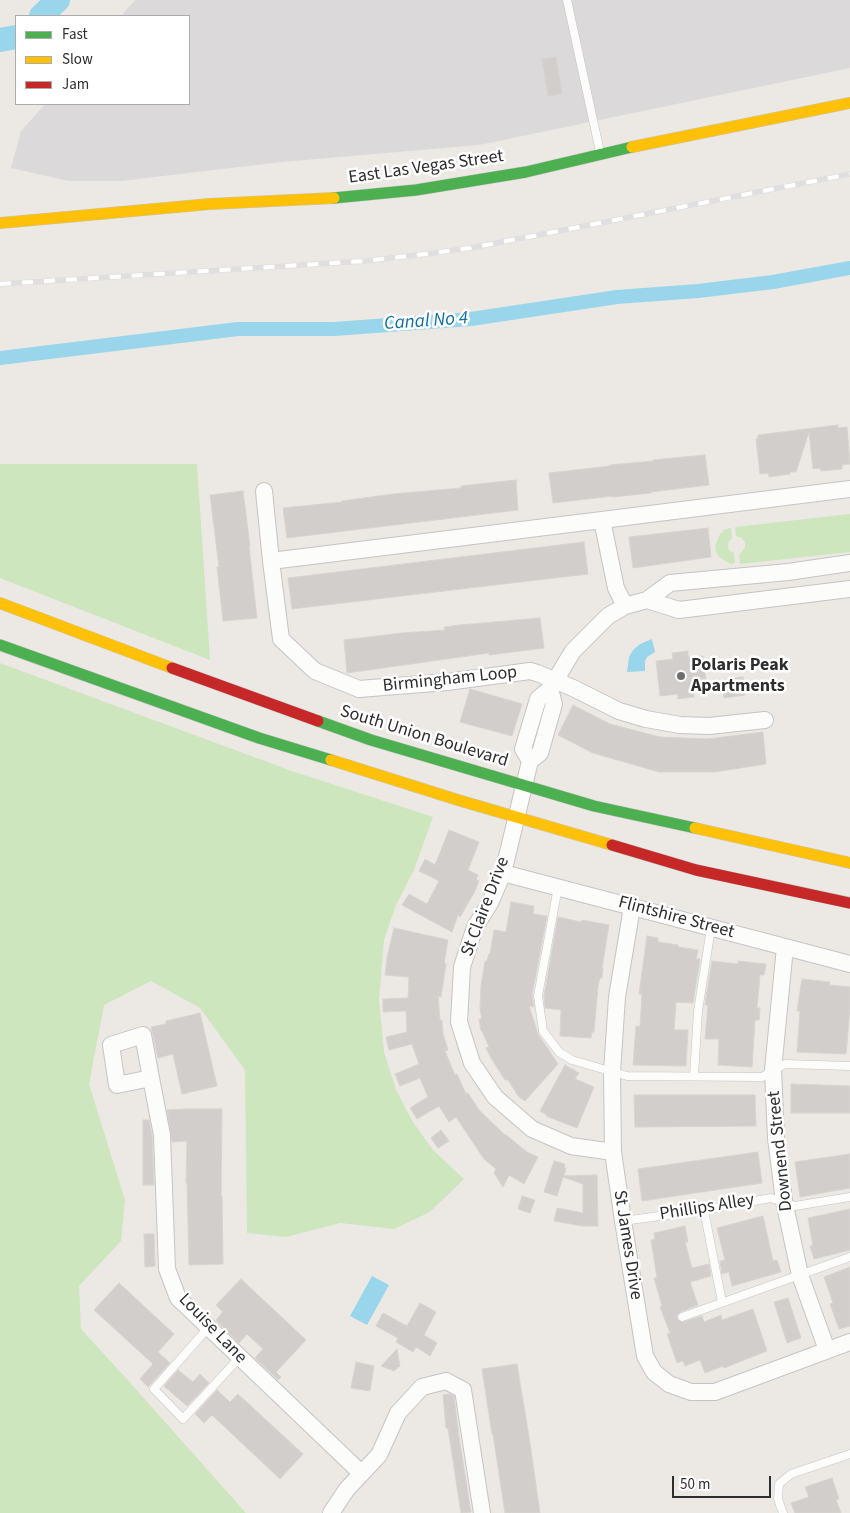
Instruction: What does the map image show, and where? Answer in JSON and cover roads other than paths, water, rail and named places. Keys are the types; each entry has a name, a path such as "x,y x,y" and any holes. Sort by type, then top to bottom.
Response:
{"main road":[{"name":"East Las Vegas Street","path":"0,222 210,204 320,199 416,190 526,172 600,154 850,103"},
{"name":"South Union Boulevard","path":"0,603 214,684 371,740 594,806 850,864"},
{"path":"0,645 259,738 516,817 696,870 850,903"}],"street":[{"path":"271,561 850,489"},
{"name":"Birmingham Loop","path":"264,491 280,639 315,671 359,689 447,682 530,671 553,685 646,719 680,725 709,726 765,720"},
{"path":"602,520 616,588 625,606"},
{"path":"553,685 573,651 608,616 625,606 647,600 670,583 788,572 850,563"},
{"path":"647,600 679,610 850,590"},
{"name":"St Claire Drive","path":"553,685 538,699 523,749 530,761 525,786 503,873 490,903 475,927 462,967 458,1022 472,1063 495,1097 532,1129 571,1146 614,1152"},
{"name":"Flintshire Street","path":"503,873 850,964"},
{"name":"St James Drive","path":"632,907 617,997 612,1072 614,1152 645,1356 654,1372 669,1384 691,1392 715,1392 850,1342"},
{"name":"Downend Street","path":"785,947 773,1070 776,1138 784,1201 800,1275 827,1350"},
{"name":"Louise Lane","path":"151,1078 162,1135 167,1269 178,1298 361,1473"},
{"path":"331,1513 347,1489 379,1455 398,1413 422,1387 446,1381 463,1390 482,1513"}],"lane":[{"path":"567,0 600,154"},
{"path":"558,887 538,996 543,1031 559,1052 572,1060 627,1076 762,1077 785,1064 850,1066"},
{"path":"694,1076 698,1011 711,928"},
{"name":"Phillips Alley","path":"623,1221 704,1210 770,1198 795,1206 850,1197"},
{"path":"704,1210 722,1302"},
{"path":"682,1317 850,1257"},
{"path":"208,1328 154,1389 183,1418 239,1358"},
{"path":"783,1513 778,1499 779,1484 791,1474 850,1454"}],"water":[{"path":"652,639 655,652 647,657 645,671 627,672 629,657 633,650 640,644"},
{"path":"372,1276 389,1285 367,1325 350,1316"}],"waterway":[{"path":"42,15 58,0"},
{"path":"0,40 15,37"},
{"name":"Canal No 4","path":"0,358 238,329 334,329 471,319 617,297 698,291 773,282 850,268"}],"railway":[{"path":"0,284 365,261 426,254 470,248 850,174"}],"place":[{"name":"Polaris Peak Apartments","path":"681,676"}]}
